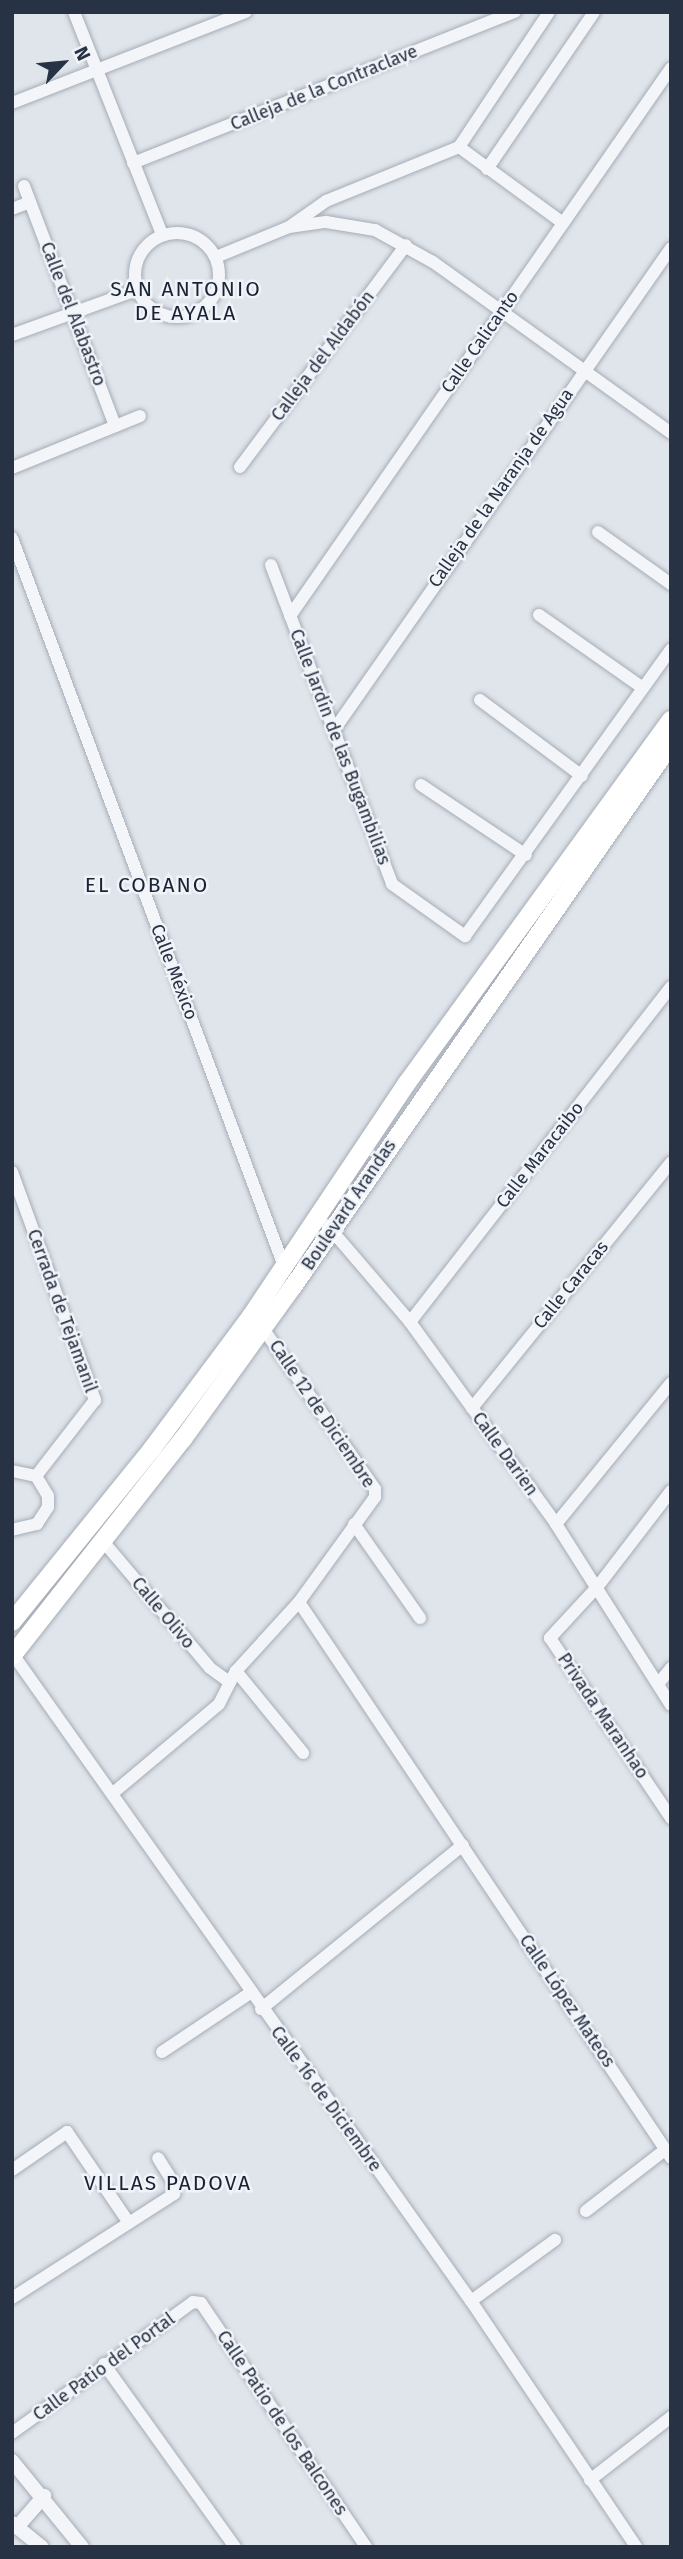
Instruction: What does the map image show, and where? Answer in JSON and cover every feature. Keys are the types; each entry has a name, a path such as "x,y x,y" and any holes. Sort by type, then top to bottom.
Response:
{"main road":[{"name":"Boulevard Arandas","path":"12,1622 257,1322 292,1289 407,1083 671,720"},
{"name":"Boulevard Arandas","path":"13,1654 102,1540 257,1322 285,1269 326,1224 429,1087 671,744"}],"street":[{"path":"74,12 162,234"},
{"path":"12,103 246,12"},
{"name":"Calleja de la Contraclave","path":"133,163 515,12"},
{"path":"216,257 289,227 326,201 459,147 550,12"},
{"path":"486,169 594,12"},
{"name":"Calle Calicanto","path":"290,616 671,68"},
{"path":"459,147 563,223"},
{"name":"Calle del Alabastro","path":"24,186 115,426"},
{"path":"12,209 30,202"},
{"path":"289,227 351,223 406,245 502,310 671,433"},
{"path":"183,232 203,240 216,257 220,274 217,291 208,305 193,315 176,318 160,314 145,304 136,290 134,267 144,247 162,234 183,232"},
{"name":"Calleja del Aldabón","path":"240,467 406,245"},
{"name":"Calleja de la Naranja de Agua","path":"334,730 583,369 671,248"},
{"path":"12,335 136,290"},
{"path":"12,468 140,416"},
{"path":"597,531 671,584"},
{"name":"Calle México","path":"12,538 292,1289"},
{"name":"Calle Jardín de las Bugambilias","path":"271,565 391,884 465,936 526,855"},
{"path":"539,615 643,688"},
{"path":"421,785 526,855 671,649"},
{"path":"480,700 582,776"},
{"name":"Calle Maracaibo","path":"410,1322 671,988"},
{"path":"407,1083 429,1087"},
{"name":"Calle Caracas","path":"472,1408 671,1162"},
{"name":"Cerrada de Tejamanil","path":"12,1171 95,1401 36,1476"},
{"name":"Calle Darien","path":"326,1224 410,1322 556,1524 598,1586 671,1705"},
{"name":"Calle 12 de Diciembre","path":"113,1793 219,1704 233,1676 299,1602 376,1493 257,1322"},
{"path":"556,1524 671,1383"},
{"path":"12,1471 36,1476 48,1496 44,1516 28,1529 12,1530"},
{"path":"598,1586 671,1491"},
{"path":"354,1524 420,1618"},
{"name":"Calle Olivo","path":"102,1540 210,1668 233,1676 303,1753"},
{"name":"Privada Maranhao","path":"598,1586 550,1638 671,1818"},
{"name":"Calle López Mateos","path":"299,1602 668,2154"},
{"name":"Calle 16 de Diciembre","path":"13,1654 113,1793 261,2009 471,2301 636,2547"},
{"path":"658,1684 671,1668"},
{"path":"261,2009 463,1845"},
{"path":"162,2052 250,1993"},
{"path":"12,2170 67,2132 129,2222"},
{"path":"586,2211 668,2154"},
{"path":"12,2298 174,2194 173,2182 158,2158"},
{"path":"471,2301 555,2240"},
{"name":"Calle Patio del Portal","path":"12,2433 104,2364 196,2302"},
{"name":"Calle Patio de los Balcones","path":"196,2302 366,2547"},
{"path":"104,2364 235,2547"},
{"path":"590,2480 671,2417"},
{"path":"12,2461 44,2496 82,2547"},
{"path":"42,2547 15,2525 44,2496"}],"district":[{"name":"SAN ANTONIO DE AYALA","path":"186,301"},
{"name":"EL COBANO","path":"147,885"},
{"name":"VILLAS PADOVA","path":"168,2183"}]}
